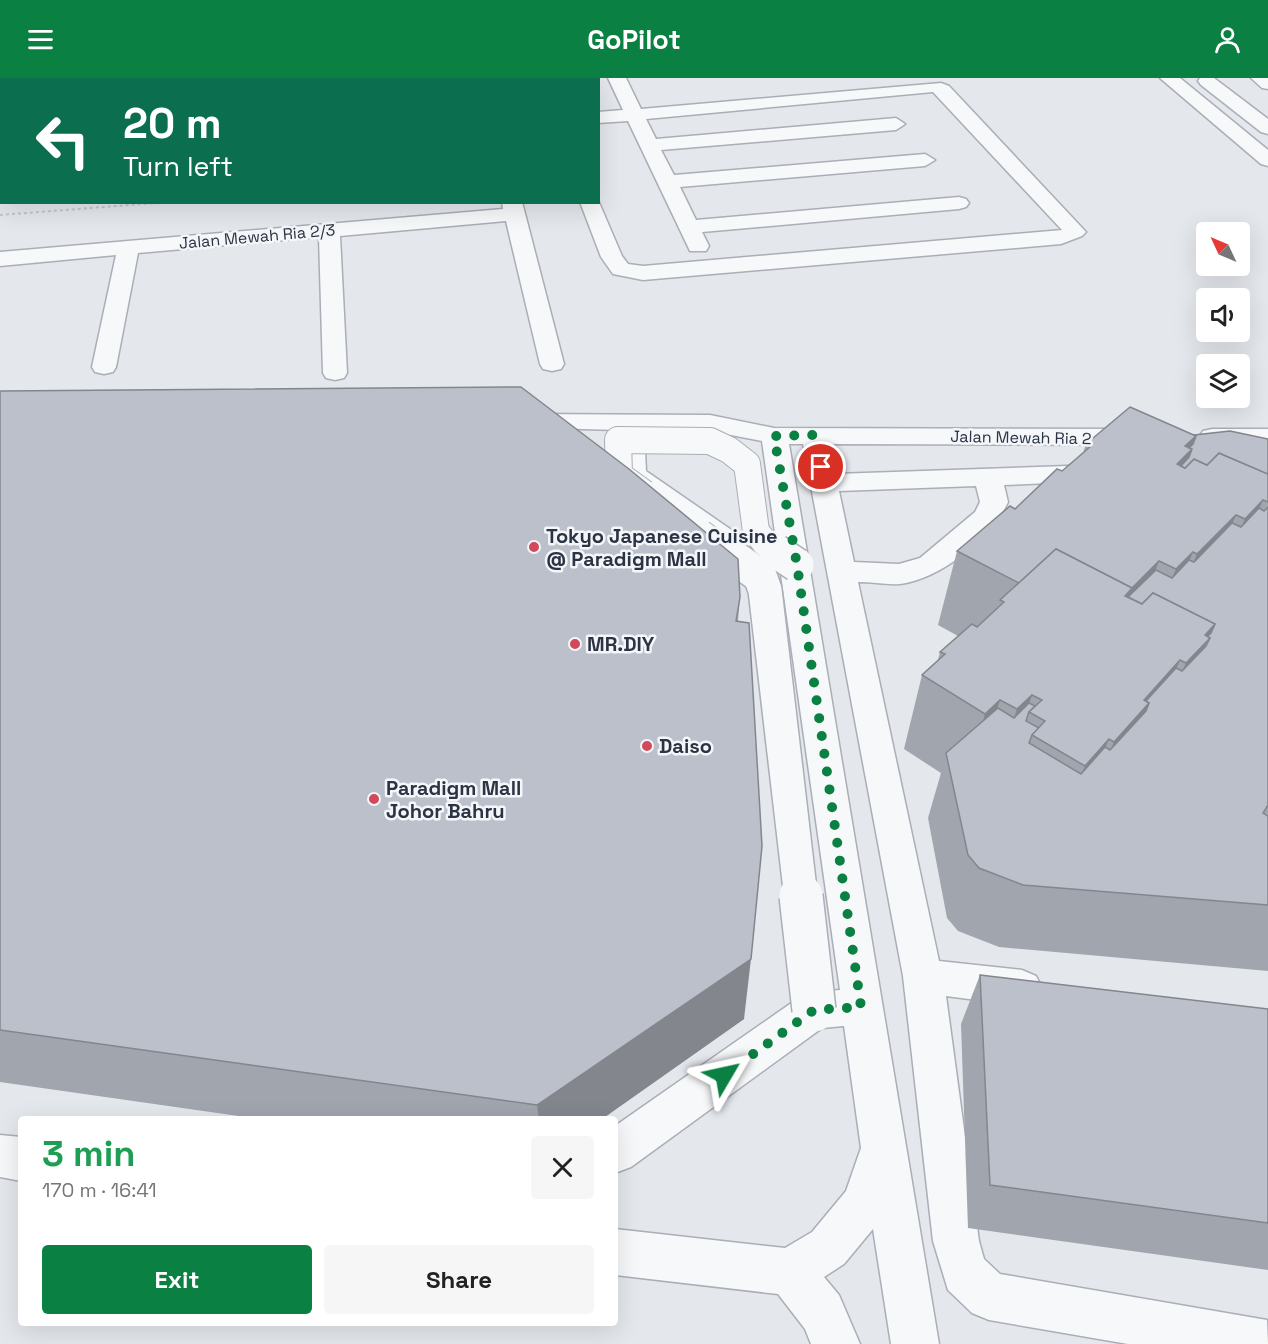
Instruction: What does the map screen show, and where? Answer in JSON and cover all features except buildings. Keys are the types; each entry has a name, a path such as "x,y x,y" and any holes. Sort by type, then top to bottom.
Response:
{"street":[{"path":"617,78 710,269"},
{"path":"1169,78 1268,160"},
{"path":"1203,78 1268,129"},
{"path":"1260,78 1268,84"},
{"path":"865,85 975,223"},
{"path":"600,117 634,115 865,85 927,87 943,90 1075,232 1061,238 975,223 689,227"},
{"path":"649,145 896,124"},
{"path":"667,182 925,160"},
{"path":"591,204 612,257 621,269 643,273 710,269 975,223"},
{"path":"514,208 552,364"},
{"name":"Jalan Mewah Ria 2/3","path":"0,259 329,230 514,208"},
{"path":"329,230 335,373"},
{"path":"104,368 128,248"},
{"name":"Jalan Mewah Ria 2","path":"625,431 710,423 774,436 1268,437"},
{"path":"498,431 625,431 710,441 729,450 747,464 756,531 799,579"},
{"path":"625,431 633,474 799,579"},
{"path":"625,431 619,475 760,576 765,590 814,1010"},
{"path":"814,435 923,976 956,1241 964,1273 989,1296 1267,1344"},
{"path":"774,436 799,579 861,1007 885,1144 915,1344"},
{"path":"824,483 1122,474"},
{"path":"842,570 900,574 930,565 987,517 994,502 988,477"},
{"path":"923,976 1054,992"},
{"path":"618,1150 814,1010 861,1007"},
{"path":"618,1252 790,1272 828,1248 863,1205 885,1144"},
{"path":"0,1156 18,1159"},
{"path":"790,1272 822,1312 836,1344"}],"path":[{"path":"0,215 142,204"}],"place":[{"name":"Tokyo Japanese Cuisine @ Paradigm Mall","path":"534,547"},
{"name":"MR.DIY","path":"575,644"},
{"name":"Daiso","path":"647,746"},
{"name":"Paradigm Mall Johor Bahru","path":"374,799"}],"route":[{"path":"724,1075 814,1010 861,1007 797,565 774,436 814,435 821,467"}]}
